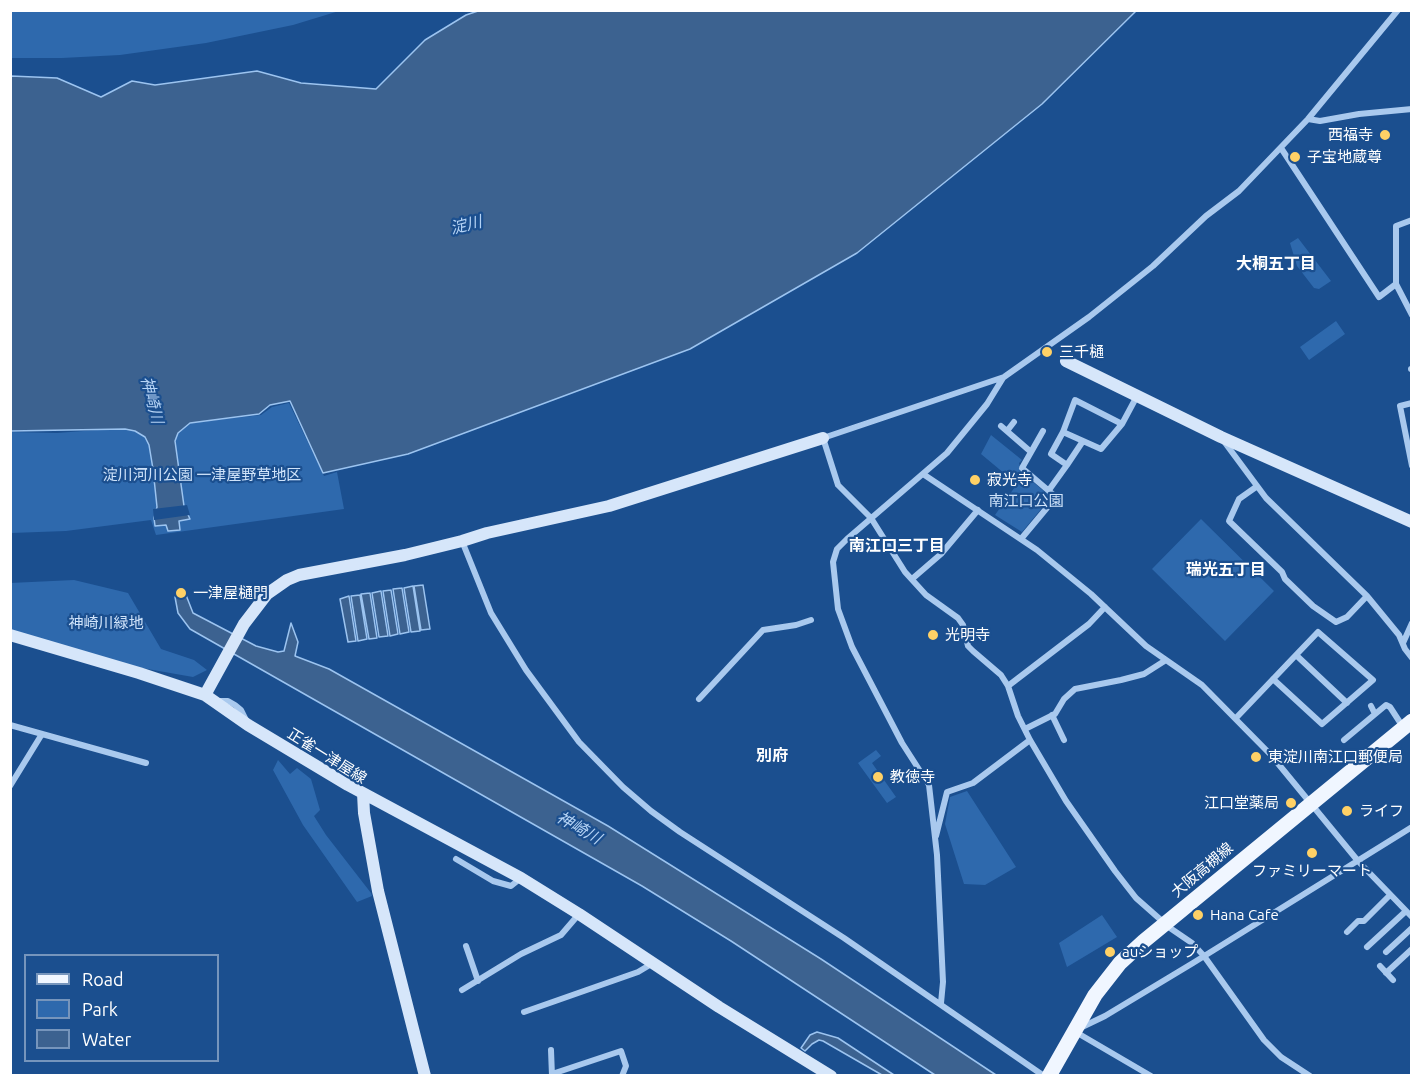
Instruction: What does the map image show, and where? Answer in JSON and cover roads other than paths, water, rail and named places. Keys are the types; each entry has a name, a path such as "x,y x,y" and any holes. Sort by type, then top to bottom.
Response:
{"main road":[{"name":"大阪高槻線","path":"1049,1076 1095,995 1120,963 1407,724"}],"street":[{"path":"209,698 223,662 244,624 267,594 287,580 299,575 368,563 487,533 609,506 1004,377 1080,324 1153,266 1206,216 1239,191 1308,119 1398,10"},
{"path":"1308,119 1320,121 1359,114 1412,109"},
{"path":"1281,148 1379,297 1396,284"},
{"path":"1412,220 1396,226 1396,284 1412,315"},
{"path":"1066,361 1221,437 1412,522"},
{"path":"941,1004 943,982 937,855 929,785 902,743 852,647 838,609 833,562 837,549 947,453 987,404 1004,377"},
{"path":"1063,432 1101,449 1122,424 1137,396"},
{"path":"1067,465 1051,454 1063,432 1075,400 1122,424"},
{"path":"1412,403 1400,406 1412,466"},
{"path":"1014,422 1004,428 1031,452"},
{"path":"1403,424 1412,422"},
{"path":"1021,538 1056,496 1022,468 1043,431"},
{"path":"1221,437 1256,487 1367,596 1399,634 1412,658"},
{"path":"823,438 838,485 871,518 905,572 926,595 958,618 963,625 968,646 1001,675 1008,686 1030,740 1066,801 1114,871 1136,898 1165,924 1192,943 1204,956 1264,1040 1281,1057 1310,1076"},
{"path":"1049,490 1083,441"},
{"path":"923,474 1021,538 1060,568 1146,645 1202,685 1236,718 1311,802 1358,861 1412,917"},
{"path":"1256,487 1239,499 1229,521 1282,572 1285,579 1313,606 1336,622 1347,616 1367,596"},
{"path":"912,579 941,554 978,510"},
{"path":"462,541 491,613 526,670 579,742 623,787 680,832 836,933 1044,1076"},
{"path":"1008,686 1089,624 1105,607"},
{"path":"699,699 763,630 796,625 811,620"},
{"path":"1403,643 1412,623"},
{"path":"1236,718 1296,654 1318,632 1373,681 1322,724 1273,679"},
{"name":"正雀一津屋線","path":"10,635 150,677 209,698 249,725 363,793 364,813 378,891 425,1076"},
{"path":"1296,654 1347,703"},
{"path":"1025,729 1055,714 1064,699 1075,689 1121,681 1144,674 1166,660"},
{"path":"1344,740 1386,705 1390,706 1407,724"},
{"path":"1371,706 1375,714"},
{"path":"1052,716 1064,740"},
{"path":"10,725 146,762"},
{"path":"1348,725 1354,731"},
{"path":"10,786 14,774 42,734"},
{"path":"935,839 947,792 973,783 1030,740"},
{"path":"363,793 521,878 719,1007 831,1076"},
{"path":"1074,1031 1105,1016 1412,827"},
{"path":"456,860 493,881 511,886 521,878"},
{"path":"1347,932 1358,921 1364,921 1390,895"},
{"path":"1367,947 1376,944 1406,911"},
{"path":"462,990 521,954 561,935 579,914"},
{"path":"1402,958 1389,950 1412,928"},
{"path":"466,945 478,981"},
{"path":"1386,973 1412,949"},
{"path":"524,1012 638,972 654,963"},
{"path":"1380,966 1393,980"},
{"path":"1074,1031 1151,1076"},
{"path":"551,1050 552,1075 621,1051 627,1066 622,1076"}],"water":[{"path":"478,11 1136,11 1042,104 857,253 690,349 408,454 323,473 290,401 270,405 259,414 190,423 178,433 175,441 184,506 190,519 179,521 180,530 168,531 166,525 155,526 154,518 157,507 149,445 145,437 135,431 125,429 11,431 11,76 57,78 101,97 132,81 155,85 257,71 301,83 376,89 425,40 466,15"},
{"path":"423,585 430,629 421,630 414,586"},
{"path":"413,586 420,631 411,632 404,588"},
{"path":"402,588 409,632 400,634 393,589"},
{"path":"391,590 398,634 390,636 383,591"},
{"path":"381,591 388,636 379,637 372,593"},
{"path":"370,593 377,638 369,639 361,594"},
{"name":"神崎川","path":"186,595 193,613 256,646 278,652 284,651 291,623 298,642 295,656 329,669 608,826 821,959 996,1075 935,1075 731,941 642,886 190,629 178,613 175,597"},
{"path":"360,595 367,639 358,641 351,596"},
{"path":"349,596 356,641 348,642 340,599"},
{"path":"817,1032 838,1038 894,1075 882,1075 823,1041 819,1040 805,1051 801,1048 810,1035"}],"place":[{"name":"西福寺","path":"1385,135"},
{"name":"子宝地蔵尊","path":"1295,157"},
{"name":"三千樋","path":"1047,352"},
{"name":"寂光寺","path":"975,480"},
{"name":"一津屋樋門","path":"181,593"},
{"name":"光明寺","path":"933,635"},
{"name":"東淀川南江口郵便局","path":"1256,757"},
{"name":"教徳寺","path":"878,777"},
{"name":"江口堂薬局","path":"1291,803"},
{"name":"ライフ","path":"1347,811"},
{"name":"ファミリーマート","path":"1312,853"},
{"name":"Hana Cafe","path":"1198,915"},
{"name":"auショップ","path":"1110,952"}],"district":[{"name":"大桐五丁目","path":"1276,264"},
{"name":"南江口三丁目","path":"897,546"},
{"name":"瑞光五丁目","path":"1226,570"},
{"name":"別府","path":"772,756"}],"water label":[{"name":"淀川","path":"466,225"}],"park label":[{"name":"淀川河川公園 一津屋野草地区","path":"202,475"},
{"name":"南江口公園","path":"1026,501"},
{"name":"神崎川緑地","path":"106,623"}]}
